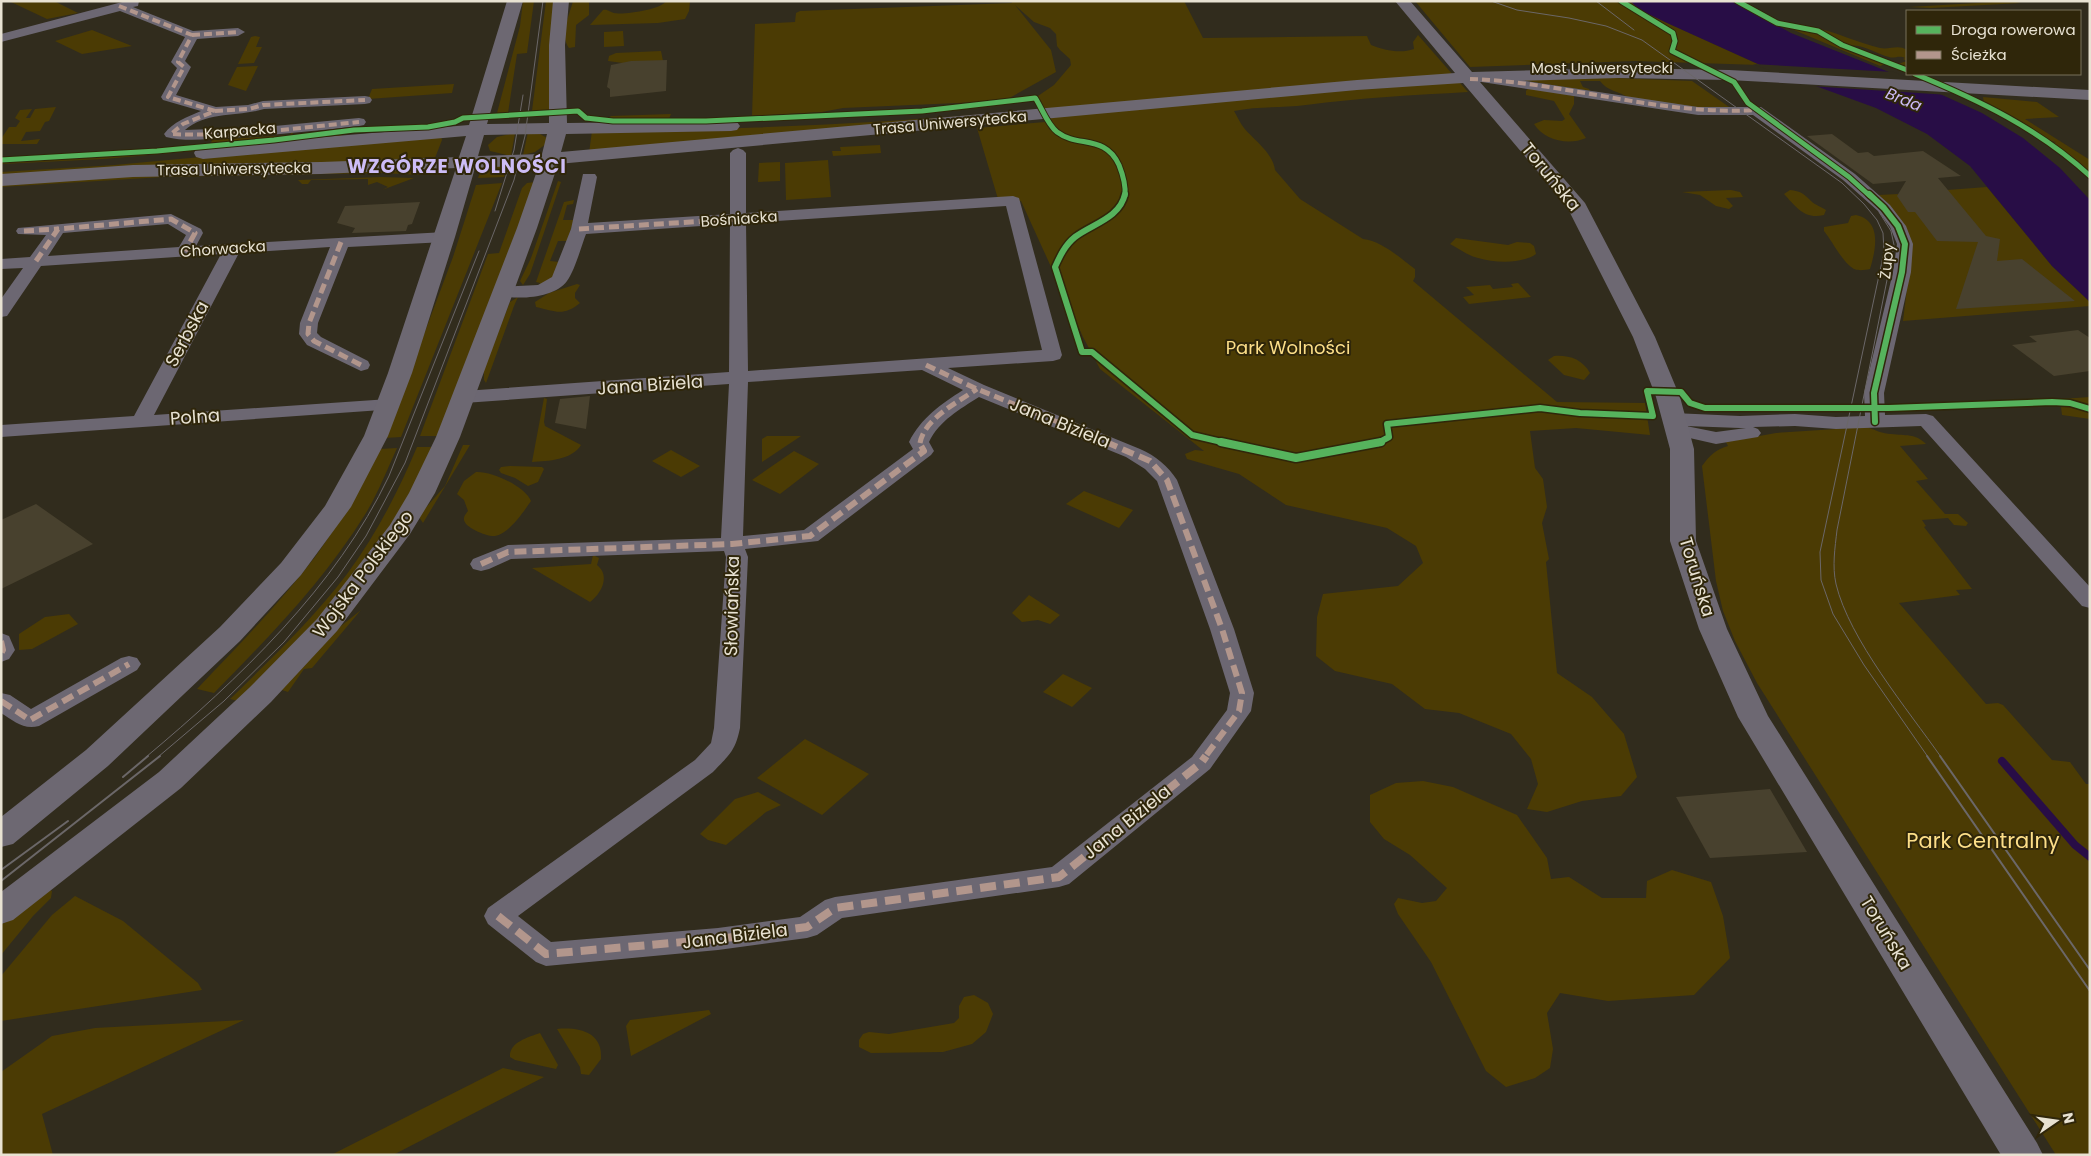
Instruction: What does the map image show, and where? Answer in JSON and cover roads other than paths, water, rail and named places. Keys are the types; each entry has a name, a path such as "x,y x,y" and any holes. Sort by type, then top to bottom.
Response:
{"main road":[{"path":"1,835 97,758 230,634 291,569 317,537 338,506 374,440 389,405 468,164 515,1"},
{"name":"Wojska Polskiego","path":"1,911 170,780 260,695 327,625 388,546 422,493 464,398 527,228 550,159 558,128 557,45 561,1"},
{"name":"Toruńska","path":"1402,1 1575,203 1644,337 1668,397 1682,449 1682,541 1713,630 1753,717 2023,1155"},
{"name":"Most Uniwersytecki","path":"1370,77 1496,68 1624,66 1718,68 1898,81"},
{"name":"Most Uniwersytecki","path":"1410,81 1501,75 1645,73 1898,81"},
{"path":"1898,81 1967,76 2090,82"},
{"name":"Trasa Uniwersytecka","path":"1,180 133,171 468,164 550,159 1370,77"},
{"name":"Trasa Uniwersytecka","path":"1,169 478,130 721,126 885,119 1410,81"},
{"path":"1898,81 2090,89"},
{"path":"1898,81 2090,95"},
{"path":"1898,81 1978,94 2090,103"}],"street":[{"path":"1,38 139,1"},
{"path":"119,6 192,35 238,32"},
{"path":"1,25 18,33"},
{"name":"Karpacka","path":"192,35 178,62 184,67 168,97 215,111"},
{"name":"Żupy","path":"1470,79 1503,80 1698,111 1728,112 1756,110 1836,166 1892,218 1898,226 1905,244 1902,272 1874,393 1875,422"},
{"name":"Karpacka","path":"359,122 264,131 195,135 171,134 174,129 183,124 215,111 263,105 365,100"},
{"name":"Słowiańska","path":"498,916 704,766 723,746 727,728 736,557 732,544 739,379 738,153"},
{"path":"503,291 536,290 556,284 563,274 579,229 589,177"},
{"name":"Bośniacka","path":"579,229 1012,201 1054,355"},
{"path":"24,231 171,219 195,233 185,251"},
{"path":"1,312 58,229"},
{"name":"Chorwacka","path":"1,264 233,248 445,237"},
{"path":"341,242 309,324 308,334 314,341 360,365"},
{"name":"Serbska","path":"142,421 233,248"},
{"name":"Jana Biziela","path":"464,398 1054,355"},
{"name":"Jana Biziela","path":"498,916 546,954 718,939 806,927 835,908 1059,877 1201,763 1239,711 1242,693 1222,629 1167,480 1150,462 1133,453 977,389 926,365"},
{"path":"481,564 508,552 532,553 732,544 810,536 924,451 919,442 922,432 943,412 977,389"},
{"name":"Polna","path":"1,431 389,405"},
{"path":"1675,424 1795,420 1836,423 1926,420 2090,601"},
{"path":"1683,470 1690,455 1700,445 1716,438 1836,423"},
{"path":"1675,424 1716,438"},
{"path":"1,642 3,650 1,654"},
{"path":"1,701 30,720 129,664"}],"water":[{"name":"Brda","path":"1630,1 1733,1 1791,33 1909,80 1982,113 2023,138 2060,168 2090,200 2090,302 2052,266 1970,166 1927,134 1876,108 1769,69 1640,10"}],"waterway":[{"path":"2002,761 2075,845 2090,857"}],"tram line":[{"path":"158,757 224,701 284,642 338,577 366,536 405,463 514,180 525,136 543,1"},
{"path":"1491,1 1517,10 1606,26 1642,40 1842,183 1864,204 1877,220 1883,233 1884,252 1820,552 1821,580 1833,614 1864,665 1928,757"},
{"path":"1596,1 1634,30"},
{"path":"495,211 514,150 523,95"},
{"path":"1879,212 1891,231 1894,245 1837,530 1834,570 1836,584 1843,605 1866,651 1941,757"},
{"path":"146,757 215,696 283,629 314,593 342,555 367,516 389,476 479,251"},
{"path":"123,777 148,756"},
{"path":"1,881 160,756"},
{"path":"1927,756 2090,991"},
{"path":"1940,756 2090,970"},
{"path":"1,870 68,821"}],"district":[{"name":"WZGÓRZE WOLNOŚCI","path":"457,166"}],"park label":[{"name":"Park Wolności","path":"1288,348"},
{"name":"Park Centralny","path":"1983,841"}]}
